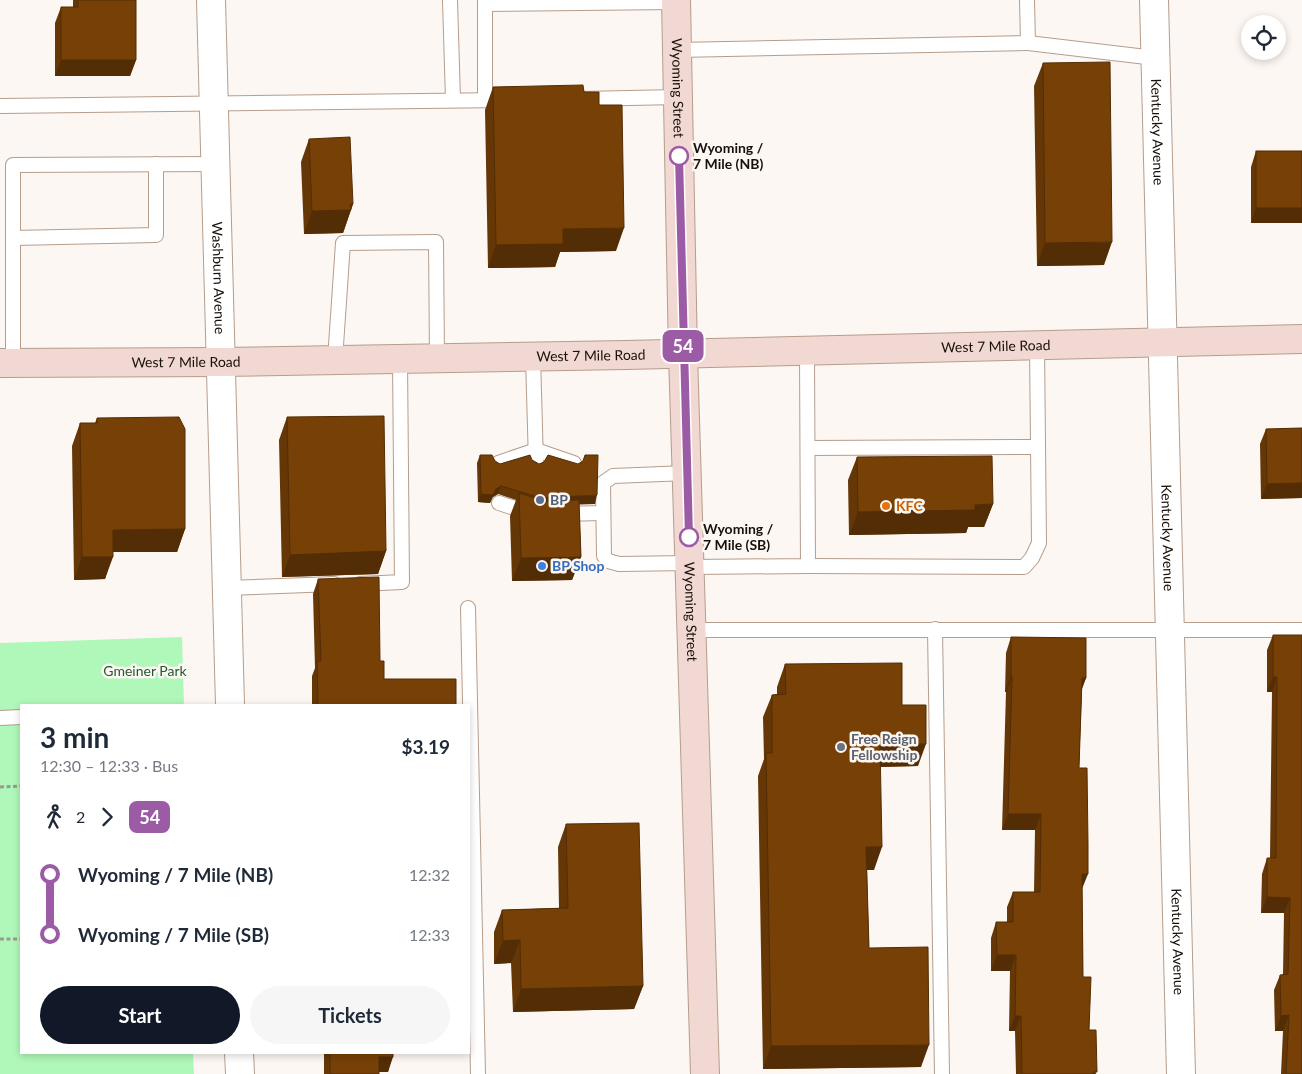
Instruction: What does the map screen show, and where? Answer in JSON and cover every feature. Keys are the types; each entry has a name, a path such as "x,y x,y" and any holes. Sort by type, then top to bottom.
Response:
{"main road":[{"name":"Wyoming Street","path":"676,1 687,473 705,1074"},
{"name":"West 7 Mile Road","path":"7,363 533,357 1302,339"}],"street":[{"name":"Washburn Avenue","path":"211,0 230,704"},
{"name":"Kentucky Avenue","path":"1154,0 1181,1074"},
{"path":"239,1054 240,1074"}],"lane":[{"path":"450,0 453,100"},
{"path":"1027,0 1028,43"},
{"path":"485,100 485,2 676,1"},
{"path":"677,50 1028,43 1155,58"},
{"path":"570,99 678,97"},
{"path":"0,106 522,100"},
{"path":"13,238 156,235 156,164"},
{"path":"7,363 13,238 13,165 216,164"},
{"path":"335,360 343,243 436,242 437,358"},
{"path":"687,473 622,475 608,478 603,483 604,556 608,561 618,564 1024,567 1032,558 1039,543 1037,345"},
{"path":"807,351 808,566"},
{"path":"533,357 536,456"},
{"path":"227,588 402,582 400,359"},
{"path":"808,448 1037,447"},
{"path":"498,463 536,456 574,463"},
{"path":"499,503 537,509 603,513"},
{"path":"537,509 574,504"},
{"path":"468,608 478,1074"},
{"path":"935,629 942,1074"},
{"path":"692,630 1302,630"},
{"path":"0,718 20,717"}],"path":[{"path":"0,786 20,786"},
{"path":"0,939 20,939"}],"green space":[{"name":"Gmeiner Park","path":"182,637 184,704 20,704 20,1054 193,1054 194,1074 0,1074 0,643"}],"building":[{"path":"78,0 136,0 136,60 61,60 61,7 78,7"},
{"path":"1110,62 1112,242 1045,243 1043,63"},
{"path":"583,85 584,92 599,92 599,105 622,105 624,228 563,229 563,244 496,245 493,87"},
{"path":"350,137 353,204 350,204 351,210 312,211 309,139"},
{"path":"1256,151 1302,151 1302,208 1256,208"},
{"path":"384,416 386,551 290,555 287,417"},
{"path":"179,417 185,429 185,529 113,530 113,557 82,557 80,423 97,423 97,418"},
{"path":"1302,428 1302,483 1267,484 1266,429"},
{"path":"480,455 492,455 495,461 500,464 530,455 532,460 539,464 544,462 548,455 578,464 583,461 585,455 598,455 597,495 541,498 501,486 496,489 493,495 481,494"},
{"path":"992,456 993,504 975,505 975,510 858,512 857,457"},
{"path":"519,493 545,501 579,500 581,557 521,558"},
{"path":"379,577 380,661 384,661 384,679 456,679 456,704 318,704 317,661 321,661 318,579"},
{"path":"1273,635 1302,635 1302,1074 1286,1074 1289,1015 1281,1016 1280,975 1288,974 1290,898 1267,897 1267,858 1276,858 1277,677 1273,677"},
{"path":"1011,637 1086,638 1086,678 1082,678 1079,768 1087,768 1088,874 1082,874 1083,977 1091,977 1089,1030 1096,1030 1097,1072 1094,1072 1094,1074 1022,1074 1021,1016 1015,1016 1016,955 997,955 996,922 1013,922 1013,892 1040,892 1041,814 1008,814 1012,676"},
{"path":"902,663 902,705 926,705 926,744 880,744 882,847 866,847 869,948 928,947 929,1045 771,1046 766,753 772,753 772,695 786,694 785,664"},
{"path":"639,823 643,986 521,989 520,940 503,941 502,910 568,908 566,824"},
{"path":"330,1054 393,1054 393,1057 379,1057 379,1074 330,1074"}],"bus line":[{"name":"54","path":"679,156 689,537"}],"place":[{"name":"Wyoming / 7 Mile (NB)","path":"679,156"},
{"name":"BP","path":"540,500"},
{"name":"KFC","path":"886,506"},
{"name":"Wyoming / 7 Mile (SB)","path":"689,537"},
{"name":"BP Shop","path":"542,566"},
{"name":"Free Reign Fellowship","path":"841,747"}]}
